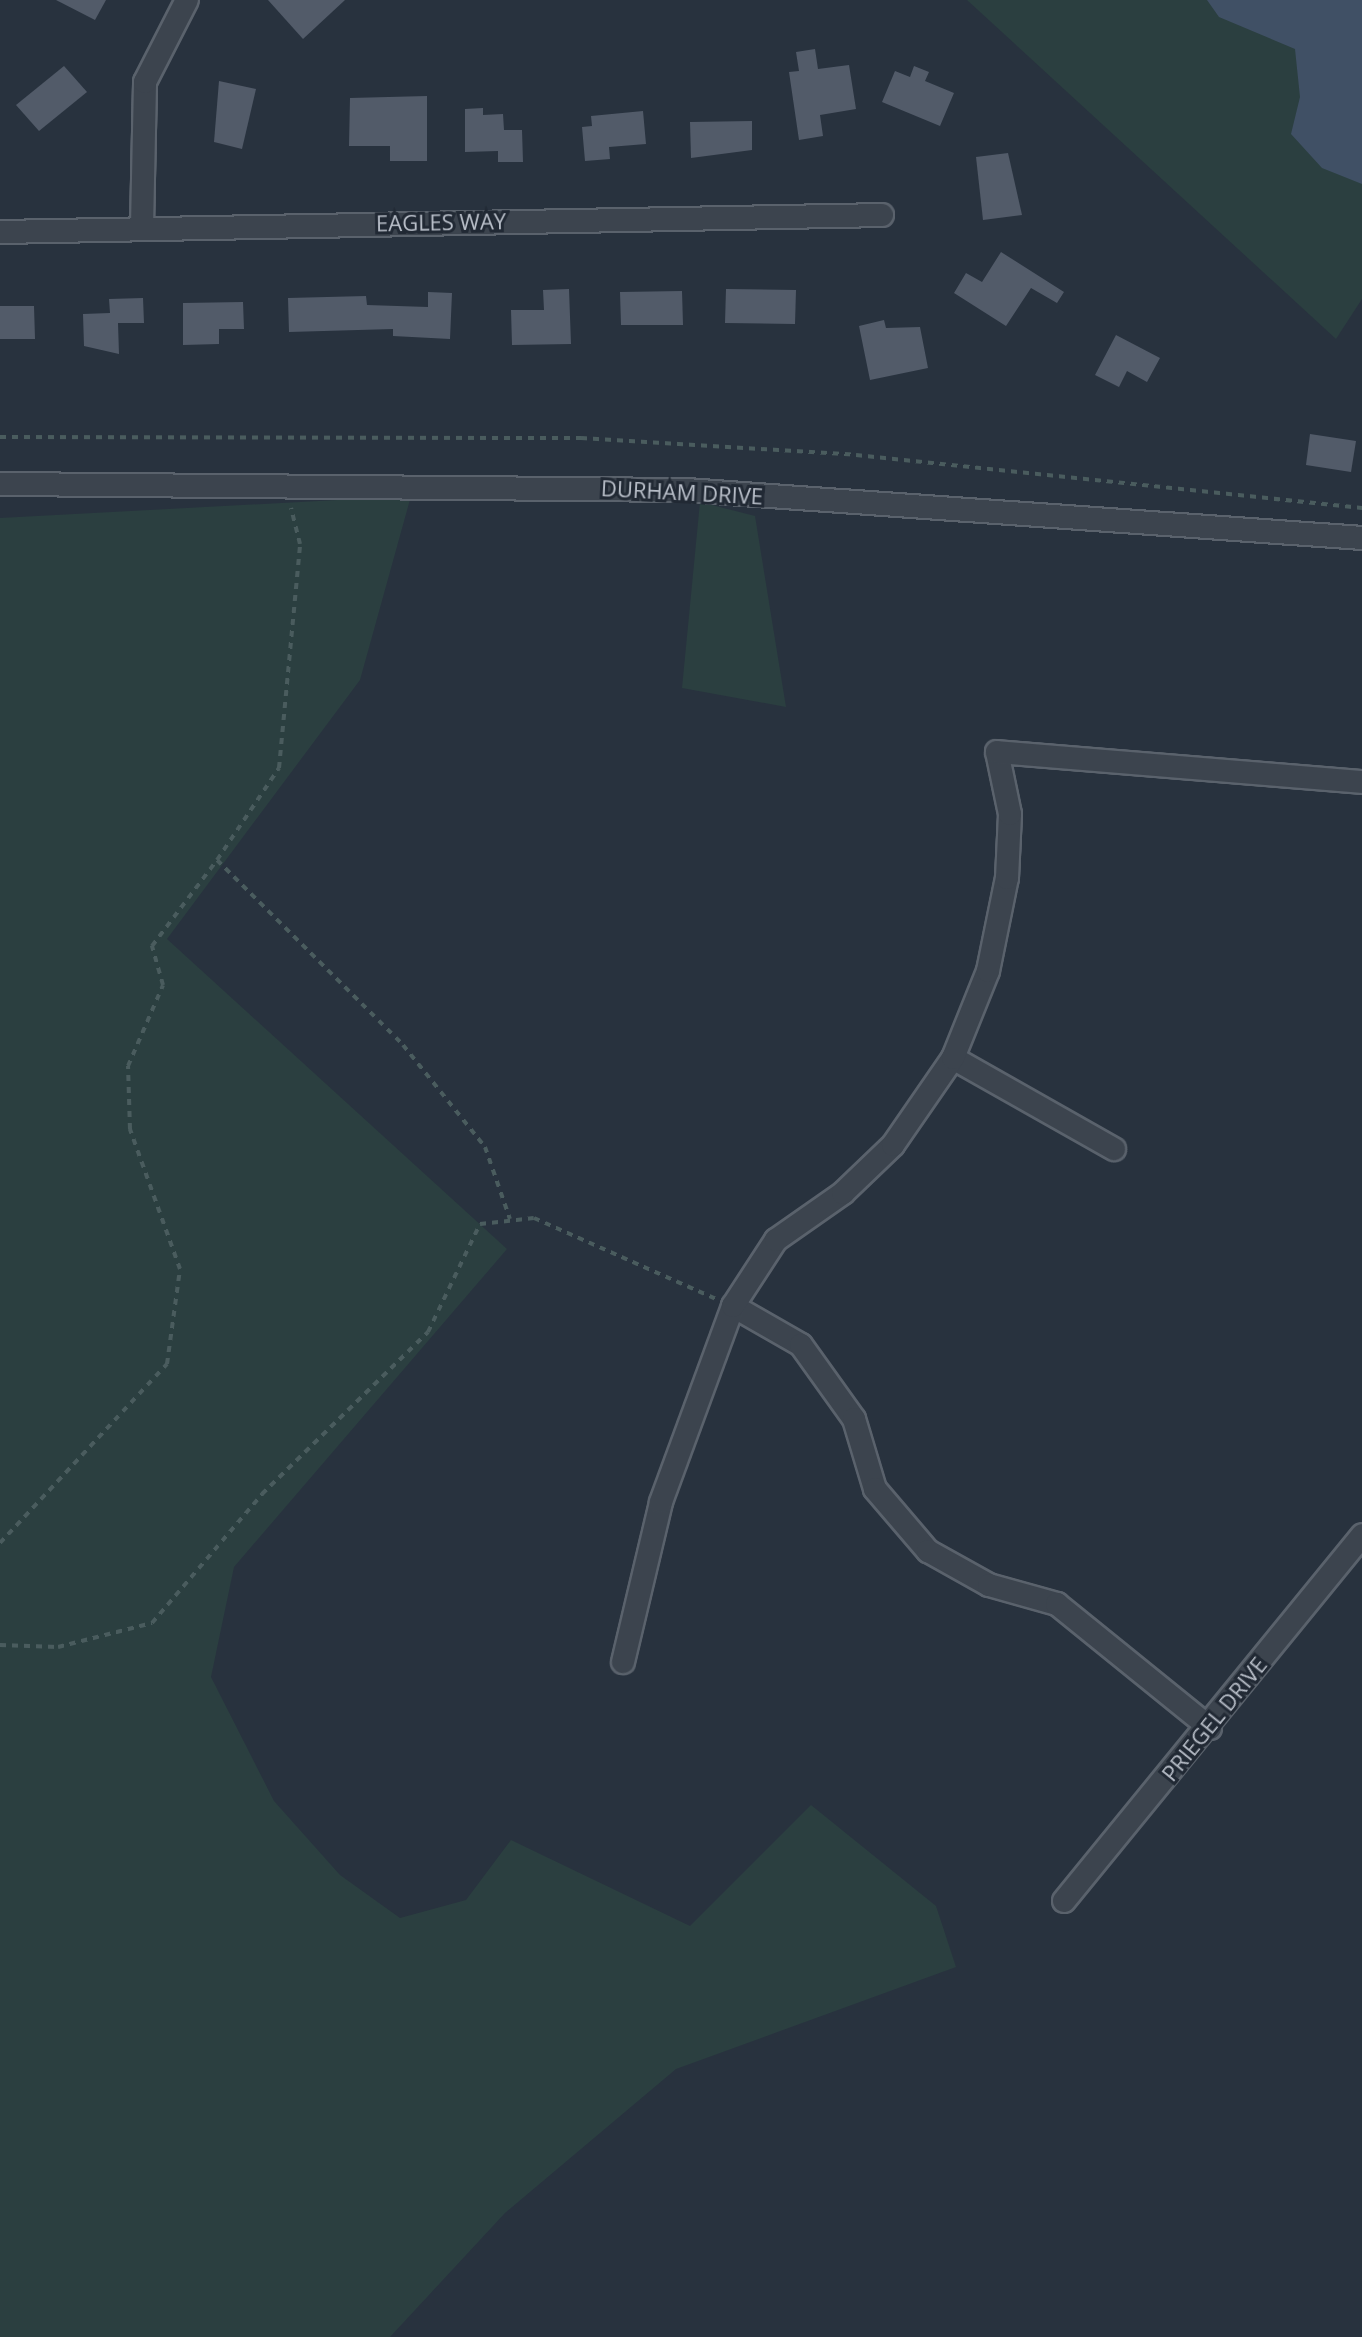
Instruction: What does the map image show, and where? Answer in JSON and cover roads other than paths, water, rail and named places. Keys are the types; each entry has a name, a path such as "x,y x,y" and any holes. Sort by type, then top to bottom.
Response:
{"street":[{"path":"142,227 145,82 187,0"},
{"name":"EAGLES WAY","path":"0,232 882,215"},
{"name":"DURHAM DRIVE","path":"0,484 294,484 686,490 1362,538"},
{"path":"623,1662 661,1502 733,1306 776,1240 843,1193 893,1145 953,1058 988,971 1007,878 1010,814 997,752 1362,782"},
{"path":"953,1058 1114,1149"},
{"path":"733,1306 801,1345 854,1419 875,1489 928,1551 989,1585 1057,1604 1210,1728"},
{"name":"PRIEGEL DRIVE","path":"1064,1901 1210,1728 1362,1535"}],"water":[{"path":"1207,0 1362,0 1362,184 1322,168 1291,134 1300,97 1295,49 1219,17"}]}
